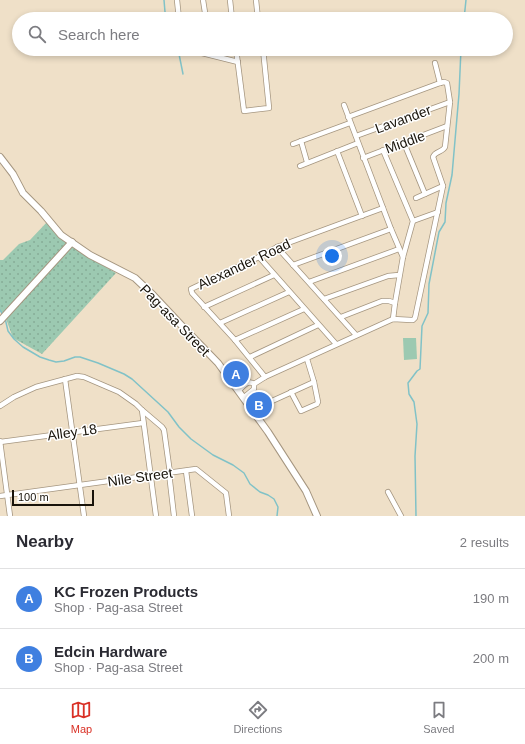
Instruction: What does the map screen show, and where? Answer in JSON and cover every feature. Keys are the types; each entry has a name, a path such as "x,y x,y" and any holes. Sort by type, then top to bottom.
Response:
{"street":[{"path":"177,0 178,12"},
{"path":"203,0 205,12"},
{"path":"230,0 231,12"},
{"path":"256,0 257,12"},
{"path":"216,56 238,62"},
{"path":"237,56 244,111 269,108 264,56"},
{"path":"435,63 440,83"},
{"path":"254,384 265,377 393,319 411,320 415,318 443,186 433,157 445,148 450,102 446,83 440,83 348,117"},
{"name":"Lavander","path":"356,136 450,102"},
{"path":"344,106 398,248 403,257"},
{"path":"293,144 350,123"},
{"name":"Middle","path":"364,158 447,126"},
{"path":"301,141 307,162"},
{"path":"300,166 358,143"},
{"path":"404,143 425,194"},
{"path":"383,150 412,221 399,275 393,319"},
{"path":"338,151 362,216"},
{"name":"Pag-asa Street","path":"0,157 13,174 23,193 41,211 61,235 90,255 135,278 218,363 268,432 306,491 318,516"},
{"path":"416,198 443,186"},
{"name":"Alexander Road","path":"265,377 250,357 192,293 192,288 277,247 383,208"},
{"path":"412,221 438,212"},
{"path":"293,265 391,229"},
{"path":"0,321 72,242"},
{"path":"277,247 356,335"},
{"path":"309,282 398,248"},
{"path":"259,257 336,344"},
{"path":"204,307 274,275"},
{"path":"324,299 388,276 399,275"},
{"path":"220,323 289,292"},
{"path":"340,317 382,301 395,303"},
{"path":"235,340 304,309"},
{"path":"250,357 318,325"},
{"path":"291,392 300,410 302,411 317,404 318,402 307,359"},
{"path":"0,406 36,386 77,376 84,377 119,392 136,404 164,430 174,516"},
{"path":"64,379 84,516"},
{"path":"238,391 249,382 254,384"},
{"path":"272,400 314,382"},
{"path":"243,398 254,389 254,384"},
{"path":"142,410 156,516"},
{"name":"Alley 18","path":"0,441 143,423"},
{"path":"0,441 10,516"},
{"name":"Nile Street","path":"0,496 196,470 226,493 229,516"},
{"path":"186,471 192,516"},
{"path":"388,492 400,516"}],"green space":[{"path":"47,222 85,255 116,273 42,354 13,338 4,313 0,311 0,260 3,260 19,244 30,240"},
{"path":"403,338 416,338 417,359 404,360"}],"waterway":[{"path":"164,0 165,12"},
{"path":"465,12 466,0"},
{"path":"179,56 183,74"},
{"path":"416,516 415,456 417,424 414,402 409,394 408,383 420,369 422,326 428,313 429,284 439,232 445,222 446,203 452,175 461,56"},
{"path":"0,310 3,315"},
{"path":"5,318 8,331 14,339 23,347 40,357 56,362 80,357 98,363 132,379 168,412 179,427 191,439 213,455 233,465 244,473 250,484 260,492 274,499 278,507 277,516"}],"place":[{"name":"KC Frozen Products","path":"236,374"},
{"name":"Edcin Hardware","path":"259,405"}]}
